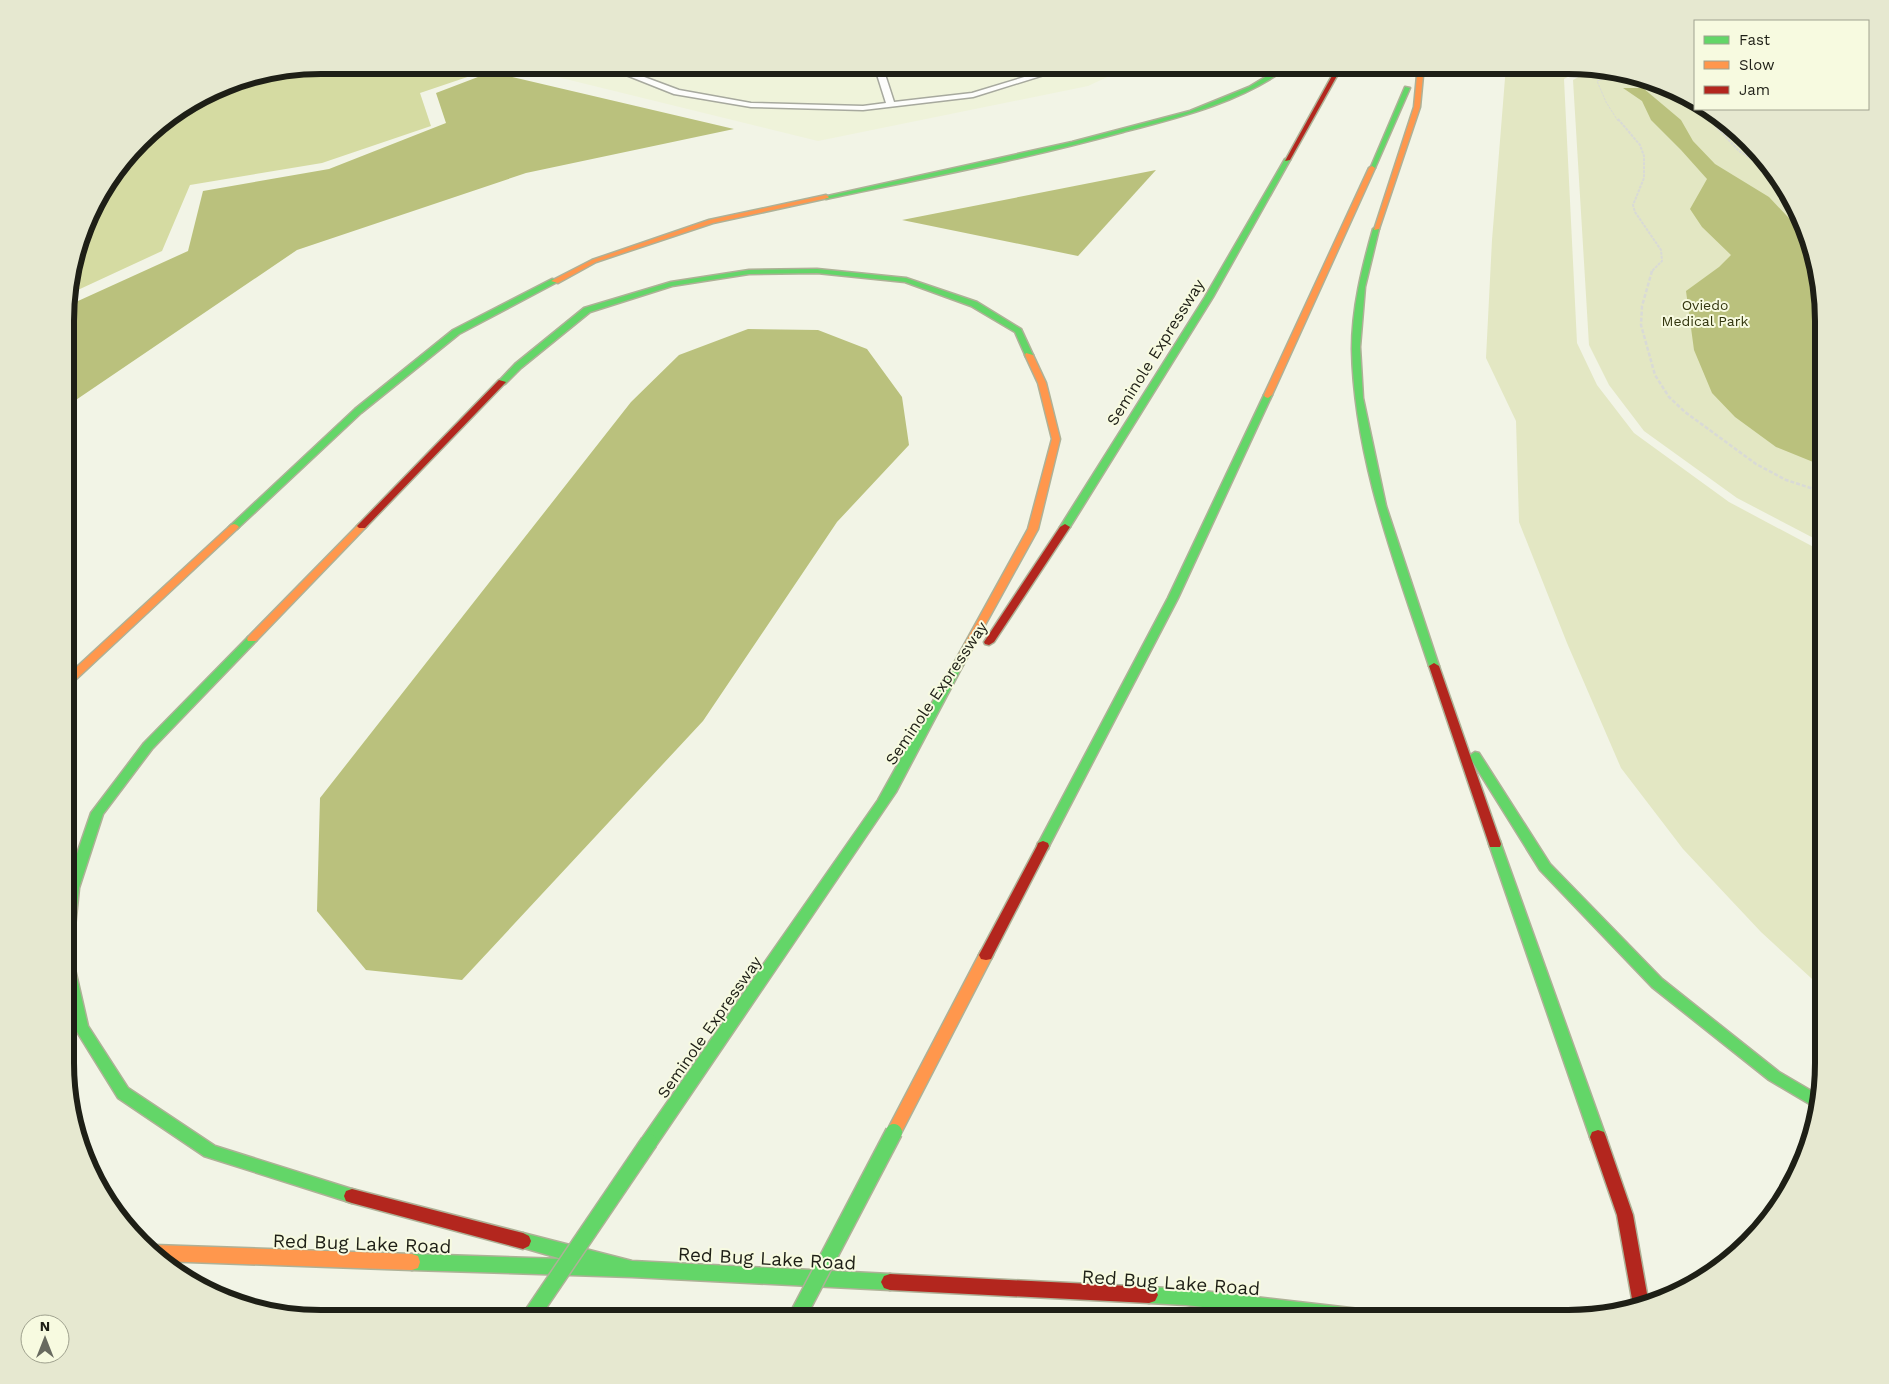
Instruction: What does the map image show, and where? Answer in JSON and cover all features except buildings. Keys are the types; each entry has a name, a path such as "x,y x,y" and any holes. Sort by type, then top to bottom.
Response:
{"main road":[{"path":"74,675 358,411 456,332 594,261 711,221 1073,144 1192,112 1251,88 1274,74"},
{"name":"Seminole Expressway","path":"983,651 1037,571 1209,297 1336,74"},
{"path":"801,1310 1174,598 1355,208 1414,74"},
{"path":"1420,74 1417,106 1378,220 1361,287 1356,347 1359,398 1381,506 1450,716 1625,1215 1640,1299"},
{"path":"74,882 97,813 148,746 518,366 587,310 671,284 749,272 817,271 906,280 974,304 1018,331 1042,383 1056,439 1033,529 882,804"},
{"name":"Seminole Expressway","path":"534,1310 957,692"},
{"path":"1450,716 1545,866 1658,983 1774,1076 1812,1098"},
{"path":"74,993 81,1027 123,1093 210,1151 354,1197 632,1269"},
{"name":"Red Bug Lake Road","path":"164,1253 632,1269 1186,1297 1299,1310"}],"lane":[{"path":"629,74 677,92 751,106 863,108 973,94 1042,74"},
{"path":"881,74 891,105"}],"path":[{"path":"1610,78 1597,81 1599,91 1628,134 1642,148 1645,164 1642,190 1633,205 1635,212 1661,250 1662,261 1651,272 1642,306 1641,325 1655,375 1669,397 1685,412 1723,441 1756,464 1786,480 1815,489"},
{"path":"1695,110 1710,121 1732,146 1758,163"}],"shaded area":[{"path":"305,74 476,74 420,93 431,126 322,163 190,185 162,251 76,291 82,257 87,242 99,212 115,184 146,146 184,115 197,107 226,93 257,82"},
{"path":"486,74 500,74 734,129 526,173 297,250 74,401 74,303 188,251 203,191 329,169 446,123 436,93"},
{"path":"545,74 1114,74 1088,86 818,141"},
{"path":"1623,88 1643,88 1681,120 1693,141 1715,164 1769,197 1796,225 1807,257 1815,305 1815,463 1776,447 1735,417 1712,393 1694,350 1686,291 1719,267 1731,255 1702,227 1690,209 1707,179 1651,120 1642,101"},
{"path":"1156,170 1078,256 902,220"},
{"path":"748,329 818,330 867,349 902,397 909,445 837,522 703,721 462,980 366,970 317,911 320,798 631,402 679,355"}],"green space":[{"path":"1505,74 1573,74 1564,79 1577,343 1597,385 1634,433 1729,502 1815,548 1815,982 1761,932 1683,849 1621,768 1567,643 1519,522 1516,421 1486,358 1492,240"},
{"name":"Oviedo Medical Park","path":"1584,74 1632,82 1663,93 1692,107 1694,110 1705,115 1743,146 1774,184 1790,212 1807,257 1815,305 1815,539 1737,498 1644,431 1609,385 1589,345 1573,80"}],"traffic: fast":[{"path":"826,197 1073,144 1192,112 1251,88 1274,74"},
{"path":"1372,168 1407,88"},
{"path":"1065,527 1209,297 1287,160"},
{"path":"1376,229 1361,287 1356,347 1359,398 1381,506 1434,666"},
{"path":"502,382 518,366 587,310 671,284 749,272 817,271 906,280 974,304 1018,331 1029,355"},
{"path":"234,527 358,411 456,332 555,281"},
{"path":"1043,846 1173,598 1268,395"},
{"path":"74,882 97,813 148,746 252,639"},
{"path":"882,804 958,665"},
{"path":"1475,756 1545,867 1657,983 1774,1076 1812,1099"},
{"path":"649,1142 892,789"},
{"path":"1495,844 1598,1137"},
{"path":"74,993 81,1027 123,1093 210,1151 352,1196"},
{"path":"801,1310 894,1132"},
{"path":"535,1310 649,1142"},
{"path":"523,1241 632,1269"},
{"path":"412,1262 632,1269 890,1282"},
{"path":"1149,1295 1186,1297 1299,1310"}],"traffic: slow":[{"path":"1376,229 1417,107 1420,74"},
{"path":"1268,395 1372,168"},
{"path":"555,281 594,261 711,221 826,197"},
{"path":"958,665 1033,529 1056,439 1042,383 1029,355"},
{"path":"252,639 362,526"},
{"path":"74,676 234,527"},
{"path":"894,1132 986,955"},
{"path":"164,1253 412,1262"}],"traffic: jam":[{"path":"1287,160 1336,74"},
{"path":"362,526 502,382"},
{"path":"989,642 1065,527"},
{"path":"1434,666 1495,844"},
{"path":"986,955 1043,846"},
{"path":"1598,1137 1625,1215 1640,1299"},
{"path":"352,1196 523,1241"},
{"path":"890,1282 1149,1295"}]}
